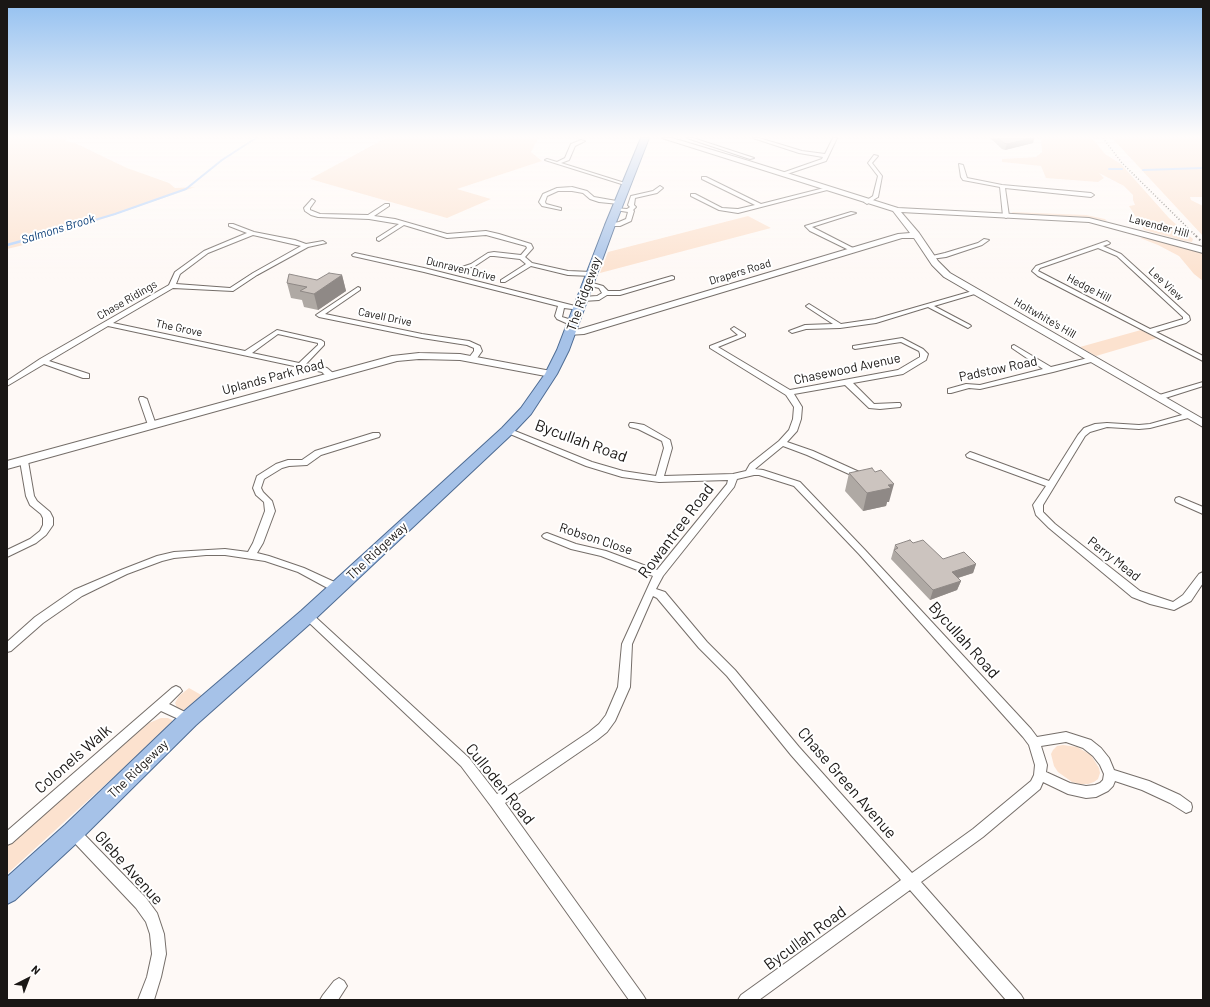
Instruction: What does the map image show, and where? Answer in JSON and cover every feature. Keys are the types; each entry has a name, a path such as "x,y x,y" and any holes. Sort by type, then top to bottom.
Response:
{"main road":[{"name":"The Ridgeway","path":"7,892 73,832 189,719 337,588 526,412 551,374 577,315 610,225 622,207 626,185"}],"street":[{"path":"718,185 761,206"},
{"name":"Lavender Hill","path":"816,185 867,202 897,210 1089,220 1203,250"},
{"path":"867,202 875,197 878,185"},
{"path":"997,185 1091,195"},
{"path":"1002,186 1006,216"},
{"path":"559,209 544,205 542,202 545,195 557,190 572,189 585,192 592,198 622,207 633,206 631,205 633,197 655,192 660,188"},
{"path":"693,195 726,210 744,210 828,189"},
{"path":"312,201 307,208 308,211 312,214 320,216 369,217 404,223 440,235 458,236 486,234 528,244 530,248 522,257"},
{"path":"369,217 387,205"},
{"name":"Holtwhite's Hill","path":"897,210 897,213 916,235 941,270 976,292 1203,424"},
{"path":"853,213 808,226 812,230 853,250"},
{"path":"379,239 404,223"},
{"path":"231,225 252,233 295,242 306,246"},
{"name":"Chase Ridings","path":"7,384 11,379 172,286 177,273 190,263 212,250 252,233"},
{"name":"Drapers Road","path":"577,315 581,332 853,250 902,236 916,235"},
{"path":"931,257 946,255 980,244 986,240"},
{"path":"172,286 232,291 255,274 306,246 323,243"},
{"name":"Hedge Hill","path":"1107,243 1038,267 1035,271 1040,275 1203,359"},
{"name":"Lee View","path":"1098,246 1120,255 1186,316 1187,320 1184,322 1151,332"},
{"path":"462,268 472,265 488,255 494,254 522,257 530,264 568,272 590,279 602,287 606,293"},
{"name":"Dunraven Drive","path":"355,255 440,274 562,305 577,315"},
{"path":"503,281 530,264"},
{"path":"562,305 558,316 559,318 577,315 606,293 620,293 672,278"},
{"name":"Cavell Drive","path":"358,289 319,315 422,336 469,343 478,347 478,351 472,359"},
{"path":"792,331 805,327 840,326 876,321 976,292"},
{"path":"928,305 968,326"},
{"path":"808,306 840,326"},
{"name":"The Grove","path":"107,324 324,370 330,375"},
{"path":"734,329 743,335 712,347 789,393 795,400 798,407 797,420 793,431 782,443 752,466 749,473"},
{"path":"247,353 277,332 321,342 321,345 301,365"},
{"name":"Chasewood Avenue","path":"789,393 900,372 907,369 924,356 921,350 902,340 855,347"},
{"name":"Padstow Road","path":"1014,347 1050,370"},
{"name":"Uplands Park Road","path":"7,465 396,358 440,356 472,359 551,374"},
{"name":"Padstow Road","path":"951,392 969,386 980,387 1092,359"},
{"path":"43,361 86,376"},
{"path":"848,383 872,406 880,408 897,405"},
{"path":"1159,398 1203,384"},
{"path":"143,399 152,425"},
{"name":"Perry Mead","path":"1189,415 1150,426 1139,427 1107,425 1087,430 1082,435 1038,505 1039,514 1052,526 1136,594 1154,602 1174,606 1187,598 1203,576"},
{"path":"633,425 641,427 662,437 667,444 668,448 660,479"},
{"name":"Bycullah Road","path":"507,431 604,470 640,478 660,479 733,477 749,473 766,473 792,482 802,488 862,552 1034,743 1041,765 1040,775 1036,785 1024,796 978,833 746,1000"},
{"path":"251,555 263,531 270,511 268,501 259,493 257,488 260,478 279,466 288,463 304,463 318,453 376,435"},
{"path":"782,443 810,453 866,478"},
{"path":"970,455 1050,484"},
{"path":"7,554 33,541 43,534 48,525 48,518 45,512 33,503 30,496 24,461"},
{"name":"Rowantree Road","path":"496,802 593,736 603,728 611,718 624,687 628,644 650,591 659,574 731,485 733,477"},
{"path":"1179,500 1203,511"},
{"name":"Robson Close","path":"547,536 574,547 603,553 659,574"},
{"path":"7,648 20,635 39,620 78,593 160,558 190,553 226,552 251,555 282,562 337,588"},
{"name":"Chase Green Avenue","path":"650,591 661,596 703,645 732,673 796,750 1016,1000"},
{"name":"Culloden Road","path":"306,616 465,762 496,802 638,1000"},
{"name":"Colonels Walk","path":"7,839 176,691"},
{"path":"161,705 189,719"},
{"path":"1034,743 1066,737 1087,744 1097,752 1105,762 1110,774 1109,782 1104,787 1096,791 1086,792 1068,788 1040,775"},
{"path":"1110,774 1145,785 1186,807"},
{"name":"Glebe Avenue","path":"73,832 142,903 152,918 157,934 159,954 154,977 146,1000"},
{"path":"328,1000 339,986"}],"shaded area":[{"path":"7,185 171,185 175,188 195,187 36,242 7,249"},
{"path":"331,185 469,185 457,189 491,199 447,218"},
{"path":"1122,185 1140,185 1169,218 1193,239 1192,242 1144,230 1129,206 1135,205 1133,195"},
{"path":"1156,185 1203,185 1203,197 1190,197 1191,200 1203,206 1203,236"},
{"path":"1012,212 1086,215 1105,219 1107,221 1085,217 1013,214"},
{"path":"748,216 771,228 600,273 608,252"},
{"path":"1149,237 1203,252 1203,281 1194,274 1179,256 1140,238"},
{"path":"1141,330 1157,338 1096,356 1080,347"},
{"path":"189,688 203,696 187,711 178,710 175,703 179,696"},
{"path":"161,718 168,718 172,720 173,723 7,874 7,846 149,723"},
{"path":"1063,745 1077,747 1091,755 1099,768 1100,773 1098,779 1088,784 1080,784 1072,782 1058,772 1054,766 1051,754 1057,746"}],"building":[{"path":"329,273 342,275 314,294 300,291 307,287 287,283 289,274 317,280"},
{"path":"872,468 875,472 881,470 894,484 888,485 891,488 867,493 849,473"},
{"path":"910,540 913,543 923,540 943,559 964,552 976,564 952,572 961,581 933,590 894,550 898,548 895,545"}],"waterway":[{"name":"Salmons Brook","path":"37,237 115,214 186,189 191,185"},
{"name":"Salmons Brook","path":"7,245 40,236"}],"railway":[{"path":"1144,185 1197,237"},
{"path":"1197,237 1203,243"}]}
